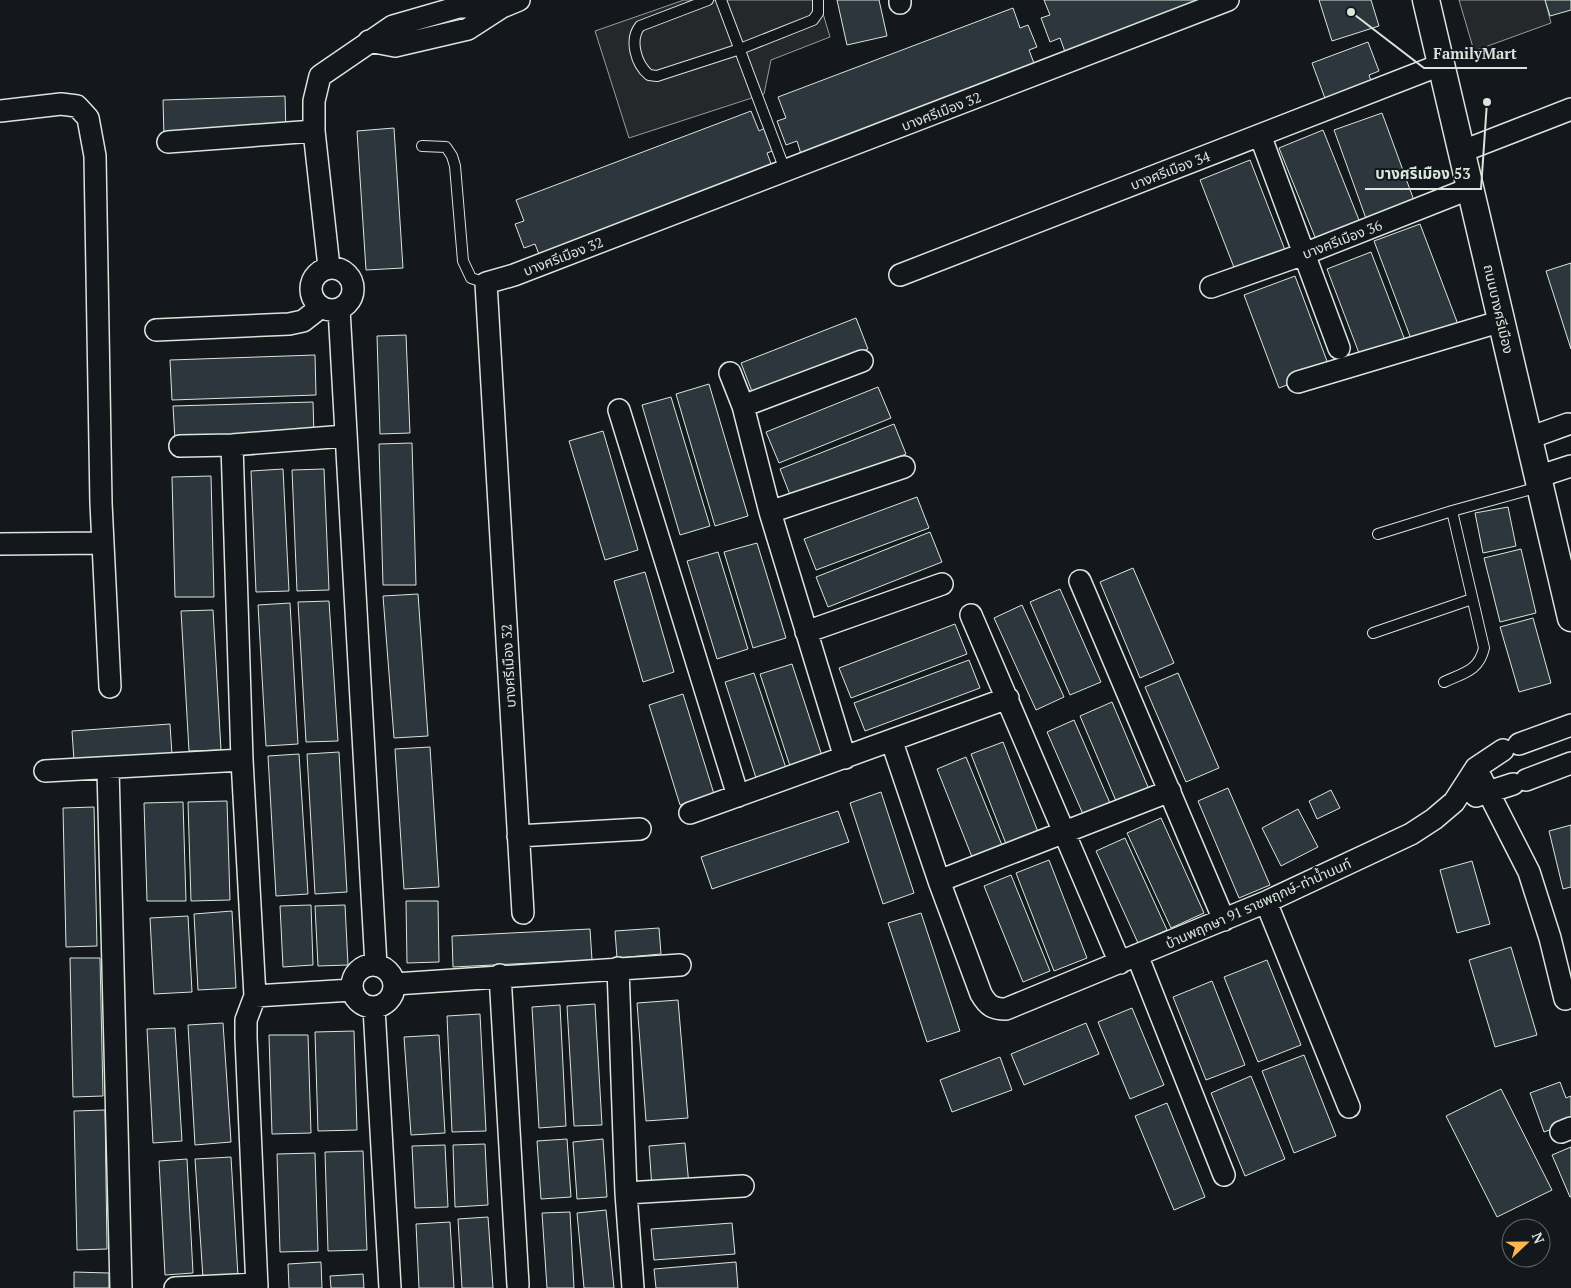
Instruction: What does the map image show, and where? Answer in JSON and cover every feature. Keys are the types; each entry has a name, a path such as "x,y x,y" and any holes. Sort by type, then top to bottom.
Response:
{"street":[{"name":"บางศรีเมือง 32","path":"522,913 486,283 514,275 1228,0"},
{"name":"ถนนบางศรีเมือง","path":"1426,0 1440,65 1463,151 1538,482 1566,573 1571,618"},
{"path":"329,267 314,131 314,101 320,76 393,26 459,7 511,4"},
{"name":"บางศรีเมือง 34","path":"900,275 1440,65"},
{"path":"0,111 61,104 77,106 88,118 95,156 103,543 110,687"},
{"path":"1463,151 1571,109"},
{"path":"168,142 314,131"},
{"path":"1260,136 1339,348"},
{"name":"บางศรีเมือง 36","path":"1211,287 1304,254 1471,188"},
{"path":"156,330 289,324 303,321 351,299 354,290 352,280 338,268 329,267 320,270 311,285 314,300 330,308"},
{"path":"330,308 345,436 376,965"},
{"path":"1298,382 1502,321"},
{"path":"743,406 862,360"},
{"path":"730,373 743,406 770,512 845,758"},
{"path":"619,410 738,796"},
{"path":"1529,438 1568,424"},
{"path":"180,446 232,445 345,436"},
{"path":"175,1288 257,1286 246,1038 246,1020 255,996 242,760 232,445"},
{"path":"1538,482 1571,466"},
{"path":"770,512 904,467"},
{"path":"0,544 103,543"},
{"path":"1080,580 1224,920"},
{"path":"806,632 942,584"},
{"path":"971,615 1065,833 1129,959 1224,1175"},
{"path":"690,813 892,742 1008,698"},
{"name":"บ้านพฤกษา 91 ราชพฤกษ์-ท่าน้ำนนท์","path":"939,881 981,994 987,1004 995,1009 1006,1009 1266,902 1411,834 1434,819 1454,802 1476,768 1511,747 1571,725"},
{"path":"892,742 939,881 1170,791"},
{"path":"45,771 242,760"},
{"path":"1454,802 1489,793 1571,763"},
{"path":"108,768 120,1288"},
{"path":"1476,768 1529,872 1540,901 1565,999"},
{"path":"518,836 640,829"},
{"path":"1266,902 1349,1107"},
{"path":"376,965 388,971 395,984 394,991 387,1003 374,1008 358,1001 352,990 355,975 361,969 376,965"},
{"path":"395,984 500,975 680,965"},
{"path":"618,968 626,1193 633,1288"},
{"path":"500,975 518,1285"},
{"path":"255,996 286,996 352,990"},
{"path":"374,1008 390,1288"},
{"path":"626,1193 743,1186"}],"lane":[{"path":"708,0 640,26 634,34 634,42 642,68 649,75 657,76 740,49 813,20 818,13 818,0"},
{"path":"720,0 785,170"},
{"path":"422,146 446,147 452,156 455,166 462,262 471,278 486,283"},
{"path":"1378,534 1538,482"},
{"path":"1444,682 1474,668 1481,660 1484,648 1452,511"},
{"path":"1373,633 1472,599"}],"shaded area":[{"path":"684,0 819,0 830,37 771,60 764,94 629,138 595,31"},
{"path":"1459,0 1545,0 1551,23 1474,51"}],"building":[{"path":"837,0 879,0 887,36 847,45"},
{"path":"1044,0 1202,0 1065,52 1060,38 1050,42 1041,18 1050,15"},
{"path":"1319,0 1371,0 1379,26 1332,41"},
{"path":"1545,0 1571,0 1571,10 1550,16"},
{"path":"1013,8 1020,28 1028,25 1037,47 1029,50 1035,66 801,154 797,141 786,145 777,121 786,118 778,97"},
{"path":"1368,42 1379,71 1369,75 1371,81 1326,101 1312,63"},
{"path":"285,96 286,133 164,137 163,100"},
{"path":"751,111 759,131 767,127 775,150 767,153 773,169 540,257 535,244 524,248 515,224 524,221 516,200"},
{"path":"1382,113 1416,206 1368,224 1334,130"},
{"path":"394,128 403,268 366,270 357,131"},
{"path":"1323,130 1361,225 1317,242 1279,148"},
{"path":"1250,160 1285,250 1235,270 1200,180"},
{"path":"1420,224 1459,327 1413,344 1374,241"},
{"path":"1371,252 1406,343 1362,361 1327,269"},
{"path":"1571,263 1571,349 1546,271"},
{"path":"1295,276 1330,369 1279,388 1244,295"},
{"path":"856,318 868,349 753,394 741,363"},
{"path":"406,335 410,433 380,434 377,336"},
{"path":"315,355 316,395 172,400 170,360"},
{"path":"709,384 748,516 715,526 676,394"},
{"path":"878,387 891,418 779,463 766,432"},
{"path":"671,397 710,526 680,535 642,405"},
{"path":"313,402 314,435 175,440 173,406"},
{"path":"894,424 906,454 792,500 780,469"},
{"path":"603,431 638,550 605,560 569,441"},
{"path":"412,443 416,585 383,585 379,444"},
{"path":"283,469 289,591 256,592 251,471"},
{"path":"324,469 329,590 297,591 292,470"},
{"path":"211,476 214,597 175,597 172,477"},
{"path":"917,497 929,528 816,570 804,539"},
{"path":"1508,507 1516,546 1483,553 1475,513"},
{"path":"930,532 942,562 828,607 816,577"},
{"path":"757,543 786,638 753,648 724,552"},
{"path":"1521,549 1536,613 1500,622 1484,558"},
{"path":"718,552 748,649 717,659 687,561"},
{"path":"1133,568 1174,663 1140,678 1100,582"},
{"path":"645,572 674,672 643,682 614,581"},
{"path":"1060,589 1101,682 1070,695 1030,602"},
{"path":"418,594 428,736 394,738 383,596"},
{"path":"329,601 338,741 306,742 298,602"},
{"path":"290,603 298,744 266,746 258,605"},
{"path":"1022,605 1064,697 1036,710 994,618"},
{"path":"213,610 221,750 189,751 181,611"},
{"path":"1533,618 1551,683 1519,692 1500,627"},
{"path":"955,624 967,654 851,698 839,668"},
{"path":"969,660 980,688 865,731 854,703"},
{"path":"792,664 823,759 791,769 760,674"},
{"path":"754,673 787,771 757,781 725,682"},
{"path":"1178,673 1219,768 1186,782 1145,687"},
{"path":"683,694 714,794 680,805 649,705"},
{"path":"1112,702 1151,794 1119,808 1080,716"},
{"path":"1074,720 1113,810 1086,821 1047,732"},
{"path":"170,724 172,755 74,761 72,731"},
{"path":"1003,742 1040,837 1008,849 971,754"},
{"path":"430,747 439,887 404,889 395,749"},
{"path":"339,752 347,892 315,894 307,754"},
{"path":"299,754 308,894 276,896 268,756"},
{"path":"966,757 1004,850 974,862 937,769"},
{"path":"1228,788 1270,885 1239,898 1198,801"},
{"path":"1331,790 1340,808 1317,819 1309,801"},
{"path":"881,792 914,893 883,904 850,803"},
{"path":"227,801 230,900 191,901 188,802"},
{"path":"183,802 186,901 147,901 144,803"},
{"path":"94,807 97,946 66,947 63,808"},
{"path":"1298,809 1318,847 1281,866 1262,828"},
{"path":"838,811 849,842 712,889 701,857"},
{"path":"1161,818 1204,913 1171,928 1127,833"},
{"path":"1571,825 1571,887 1563,889 1549,831"},
{"path":"1125,838 1167,930 1138,943 1096,851"},
{"path":"1049,860 1087,958 1054,971 1016,873"},
{"path":"1472,861 1490,924 1457,933 1440,870"},
{"path":"1011,875 1050,971 1023,982 984,886"},
{"path":"406,901 438,901 439,962 407,963"},
{"path":"311,905 313,965 283,967 280,906"},
{"path":"345,905 348,965 318,966 315,906"},
{"path":"232,911 236,988 198,990 194,914"},
{"path":"921,913 960,1031 927,1042 888,923"},
{"path":"188,916 192,992 154,994 150,918"},
{"path":"659,928 661,954 617,958 615,931"},
{"path":"590,929 592,960 453,967 452,936"},
{"path":"1511,947 1537,1035 1495,1047 1469,960"},
{"path":"70,958 100,958 103,1096 73,1097"},
{"path":"1267,960 1301,1045 1258,1062 1224,977"},
{"path":"1212,981 1245,1065 1206,1080 1173,997"},
{"path":"678,1000 688,1118 646,1121 637,1003"},
{"path":"595,1004 602,1125 574,1126 567,1006"},
{"path":"560,1005 566,1126 539,1128 532,1007"},
{"path":"1132,1008 1164,1085 1130,1099 1098,1022"},
{"path":"480,1014 486,1131 452,1132 447,1016"},
{"path":"223,1023 231,1142 195,1145 188,1025"},
{"path":"1086,1023 1099,1054 1024,1085 1011,1054"},
{"path":"175,1028 182,1141 153,1143 147,1029"},
{"path":"354,1031 357,1130 318,1131 315,1032"},
{"path":"269,1035 308,1035 311,1133 272,1134"},
{"path":"439,1035 445,1133 411,1135 404,1037"},
{"path":"1304,1055 1336,1136 1294,1153 1262,1071"},
{"path":"1000,1057 1012,1090 952,1112 940,1080"},
{"path":"1251,1076 1285,1159 1245,1176 1211,1093"},
{"path":"1560,1082 1566,1098 1571,1096 1571,1122 1544,1132 1530,1093"},
{"path":"1501,1089 1552,1190 1497,1217 1446,1116"},
{"path":"1167,1103 1205,1197 1174,1210 1135,1116"},
{"path":"105,1110 107,1249 77,1250 74,1111"},
{"path":"567,1139 571,1197 541,1199 537,1141"},
{"path":"603,1139 607,1197 577,1199 573,1142"},
{"path":"685,1143 689,1185 652,1188 649,1146"},
{"path":"485,1144 488,1205 455,1207 453,1145"},
{"path":"445,1145 448,1207 415,1208 412,1146"},
{"path":"1571,1147 1571,1197 1570,1197 1552,1155"},
{"path":"363,1151 367,1250 328,1251 325,1152"},
{"path":"315,1153 318,1251 280,1252 277,1154"},
{"path":"231,1157 238,1276 203,1278 195,1159"},
{"path":"187,1159 193,1273 165,1275 159,1161"},
{"path":"606,1210 614,1288 584,1288 577,1213"},
{"path":"570,1212 574,1288 547,1288 542,1213"},
{"path":"488,1217 493,1288 462,1288 458,1219"},
{"path":"450,1222 454,1288 419,1288 416,1224"},
{"path":"732,1223 735,1254 654,1260 651,1229"},
{"path":"321,1262 322,1288 289,1288 288,1264"},
{"path":"736,1262 738,1288 656,1288 654,1269"},
{"path":"74,1272 109,1273 109,1288 74,1288"},
{"path":"363,1274 364,1288 331,1288 330,1276"}],"place":[{"name":"FamilyMart","path":"1351,12"},
{"name":"บางศรีเมือง 53","path":"1487,102"}]}
